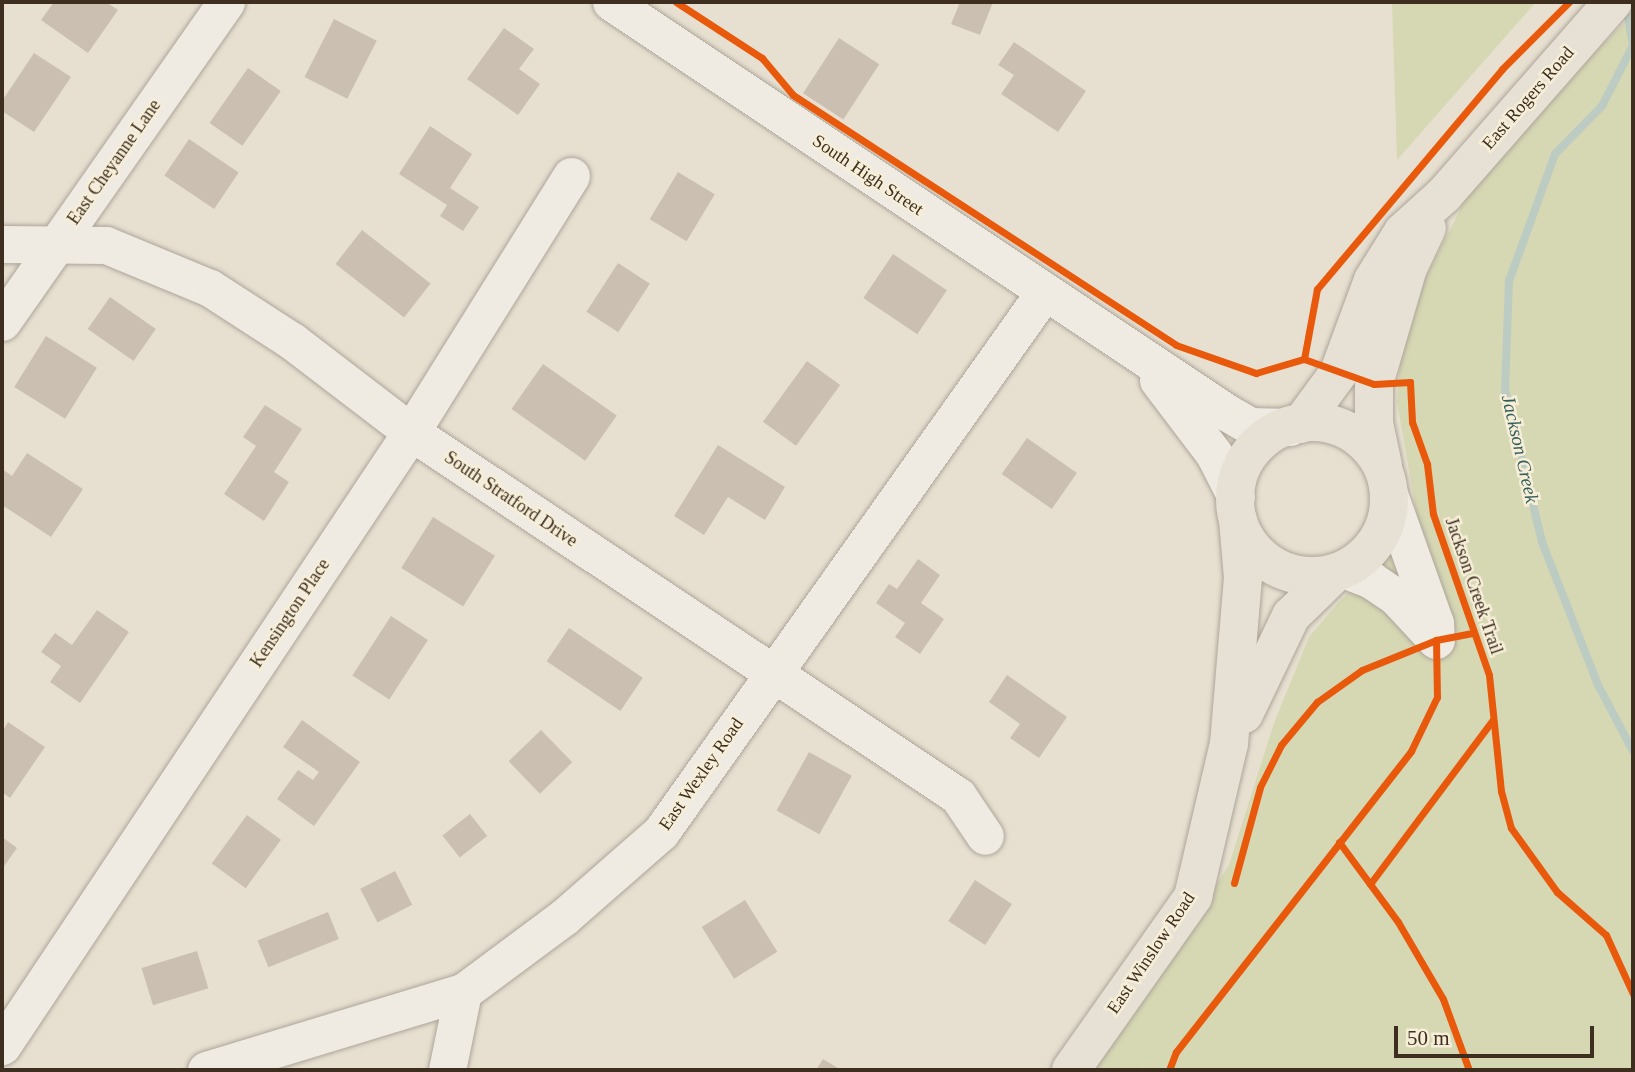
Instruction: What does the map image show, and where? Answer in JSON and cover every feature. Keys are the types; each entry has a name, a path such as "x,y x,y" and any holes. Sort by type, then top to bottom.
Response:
{"main road":[{"name":"East Rogers Road","path":"1296,425 1339,372 1386,255 1403,232 1444,195 1547,73 1613,2"},
{"name":"East Rogers Road","path":"1386,482 1374,423 1374,384 1408,268 1444,195"},
{"path":"1321,423 1356,435 1386,482 1376,543 1359,561 1339,571 1290,573 1273,566 1252,547 1237,508 1238,479 1256,447 1296,425 1321,423"},
{"name":"East Winslow Road","path":"1071,1070 1193,897 1229,744 1241,615 1237,508"},
{"name":"East Winslow Road","path":"1229,744 1291,616 1339,571"}],"street":[{"name":"East Cheyanne Lane","path":"2,322 226,2"},
{"name":"South High Street","path":"611,2 657,15 1045,291 1250,426 1296,425"},
{"name":"Kensington Place","path":"2,1046 411,432 571,176"},
{"name":"South Stratford Drive","path":"2,244 106,244 210,288 292,341 411,432 771,675 958,796 985,836"},
{"name":"East Wexley Road","path":"206,1070 463,992 564,917 661,832 1045,291"},
{"name":"South High Street","path":"1128,344 1187,414 1237,508"},
{"path":"1339,571 1371,580 1396,597 1436,640 1435,623 1386,482"},
{"path":"447,1070 463,992"}],"green space":[{"path":"1392,2 1536,2 1397,160"},
{"path":"1633,14 1633,1070 1094,1070 1229,865 1274,723 1309,637 1338,603 1419,527 1397,402 1403,322 1484,163"}],"building":[{"path":"54,2 106,2 118,10 88,53 41,20"},
{"path":"960,2 993,2 980,35 951,24"},
{"path":"334,19 377,41 347,99 304,77"},
{"path":"504,28 534,49 519,69 540,84 518,115 467,79"},
{"path":"839,38 879,64 843,119 803,93"},
{"path":"1014,42 1086,91 1058,132 1001,94 1014,75 998,65"},
{"path":"34,53 71,77 34,132 2,111 2,101"},
{"path":"248,68 281,91 242,146 210,123"},
{"path":"430,126 472,154 450,188 479,207 463,231 440,216 447,205 399,174"},
{"path":"189,139 239,173 214,209 164,175"},
{"path":"678,172 715,194 687,241 650,219"},
{"path":"362,230 431,284 404,317 336,264"},
{"path":"893,254 947,290 917,334 863,298"},
{"path":"618,263 650,284 618,332 586,312"},
{"path":"110,297 156,329 134,361 88,329"},
{"path":"46,336 97,368 65,419 14,387"},
{"path":"807,361 840,385 796,446 763,422"},
{"path":"543,364 617,416 585,461 511,409"},
{"path":"265,405 302,429 274,472 289,482 264,521 224,494 256,446 243,437"},
{"path":"1027,438 1077,473 1052,509 1002,474"},
{"path":"718,445 785,487 765,520 728,497 704,535 674,516"},
{"path":"27,453 83,489 51,537 2,505 2,469 12,476"},
{"path":"433,517 495,556 463,607 401,568"},
{"path":"918,559 940,575 921,603 944,619 920,654 895,637 905,623 876,603 889,584 897,589"},
{"path":"97,610 129,632 80,703 50,682 61,666 41,652 55,633 72,645"},
{"path":"391,616 428,640 389,700 352,676"},
{"path":"569,628 643,678 620,711 547,661"},
{"path":"1007,675 1067,717 1039,758 1010,738 1020,724 989,702"},
{"path":"302,720 360,762 314,826 277,799 298,770 313,780 319,772 283,747"},
{"path":"8,722 45,747 10,798 2,792 2,732"},
{"path":"541,730 572,762 540,794 509,761"},
{"path":"809,752 852,776 819,834 777,811"},
{"path":"470,814 487,836 460,858 442,836"},
{"path":"247,815 281,840 246,888 212,864"},
{"path":"2,837 17,848 2,869"},
{"path":"395,871 412,905 378,923 360,889"},
{"path":"975,880 1012,904 985,945 948,921"},
{"path":"745,900 777,952 734,979 702,927"},
{"path":"328,912 339,939 268,967 258,940"},
{"path":"197,951 208,988 153,1005 142,968"},
{"path":"823,1059 841,1070 816,1070"}],"waterway":[{"name":"Jackson Creek","path":"1621,11 1628,17 1633,45 1602,106 1555,154 1509,281 1505,390 1542,542 1598,685 1633,751"}],"cycle path":[{"path":"676,2 762,58 793,95 1176,345 1256,373 1304,359"},
{"path":"1304,359 1317,289 1502,69 1569,2"},
{"name":"Jackson Creek Trail","path":"1304,359 1374,384 1410,382 1412,422 1427,464 1433,514 1489,675 1501,791 1511,828 1557,892 1606,935 1633,994"},
{"name":"Jackson Creek Trail","path":"1234,883 1260,787 1281,745 1317,702 1362,670 1436,640 1472,633"},
{"path":"1169,1070 1176,1052 1411,751 1437,697 1436,640"},
{"path":"1370,884 1492,721"},
{"path":"1339,842 1398,922 1443,999 1469,1070"}]}
